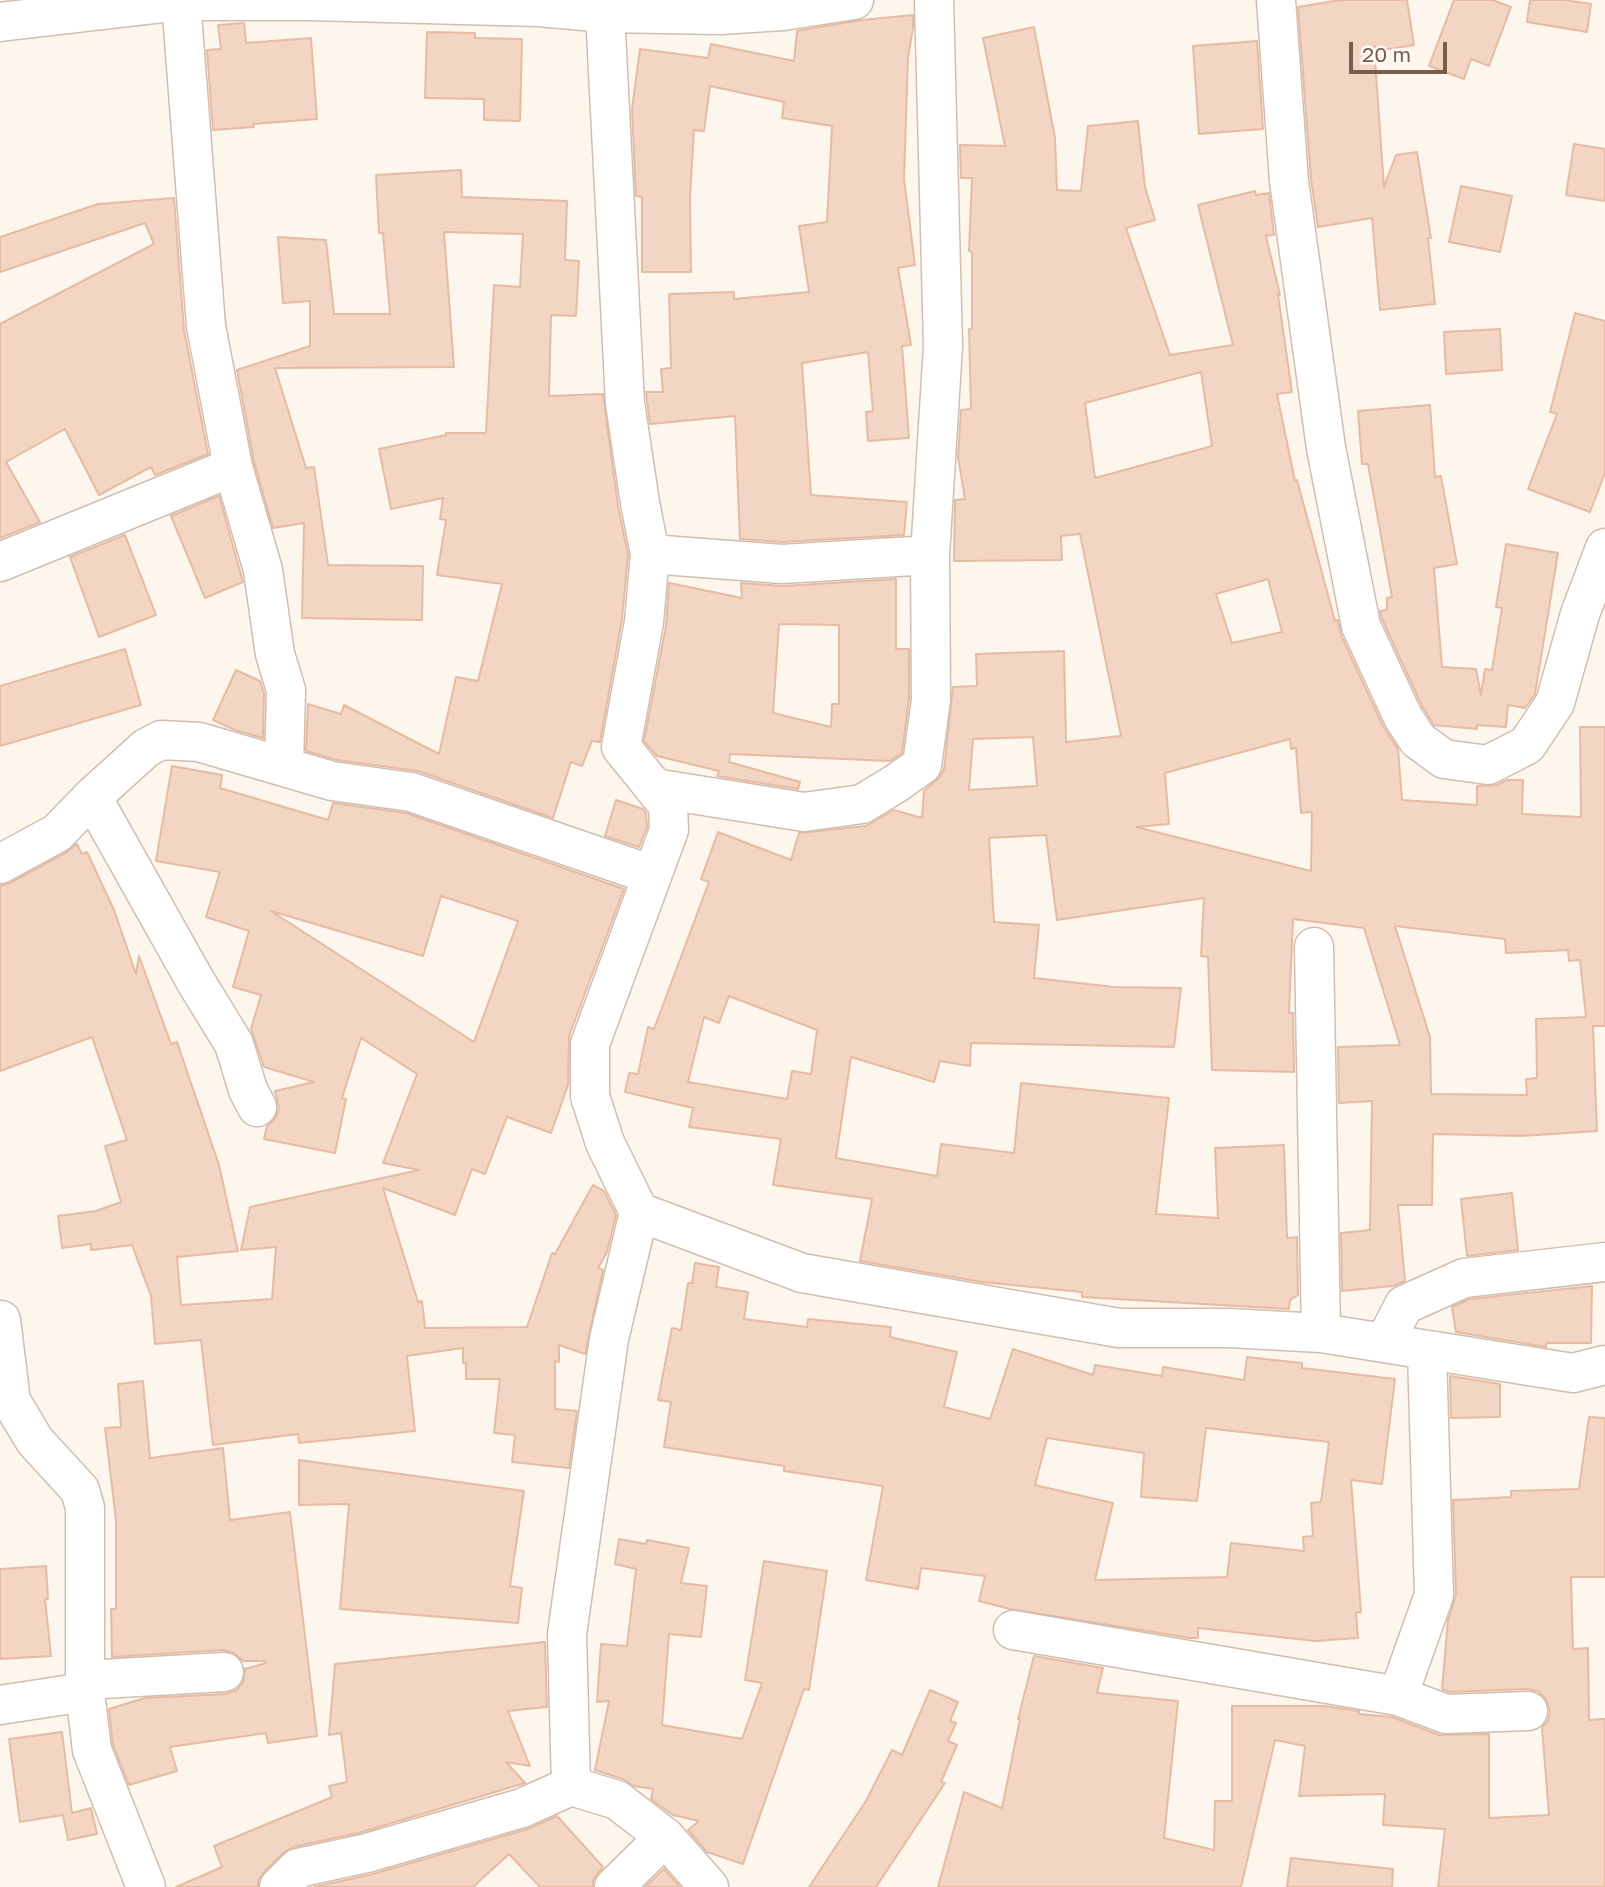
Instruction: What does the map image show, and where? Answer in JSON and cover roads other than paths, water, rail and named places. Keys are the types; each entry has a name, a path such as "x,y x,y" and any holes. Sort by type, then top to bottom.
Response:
{"street":[{"path":"0,22 181,1 512,6 605,13 720,15 783,11 854,0"},
{"path":"654,788 804,812 862,804 922,765 931,700 930,555 943,346 934,0"},
{"path":"1276,0 1289,181 1326,448 1361,626 1403,718 1418,740 1444,759 1488,765 1527,745 1555,703 1580,614 1605,548"},
{"path":"181,1 206,326 233,467 263,570 275,654 286,690 284,767"},
{"path":"571,1786 567,1634 609,1339 639,1212 605,1143 590,1096 590,1044 669,830 668,805 621,747 644,622 650,554 625,403 605,13"},
{"path":"0,562 233,467"},
{"path":"650,554 782,564 930,555"},
{"path":"0,864 57,833 146,748 161,740 199,742 332,781 411,792 652,874"},
{"path":"92,797 234,1044 248,1090 257,1107"},
{"path":"1314,947 1321,1333"},
{"path":"639,1212 802,1273 1119,1328 1229,1328 1321,1333 1573,1373 1605,1366"},
{"path":"1385,1342 1405,1305 1464,1278 1605,1262"},
{"path":"1,1320 11,1401 35,1441 80,1490 85,1508 85,1686 92,1750 146,1887"},
{"path":"1398,1696 1434,1595 1427,1351"},
{"path":"1013,1630 1398,1696 1446,1714 1528,1711"},
{"path":"0,1705 85,1686 224,1672"},
{"path":"279,1887 298,1868 367,1853 522,1808 571,1786 617,1800 665,1837 709,1887"},
{"path":"614,1887 665,1837"}]}
